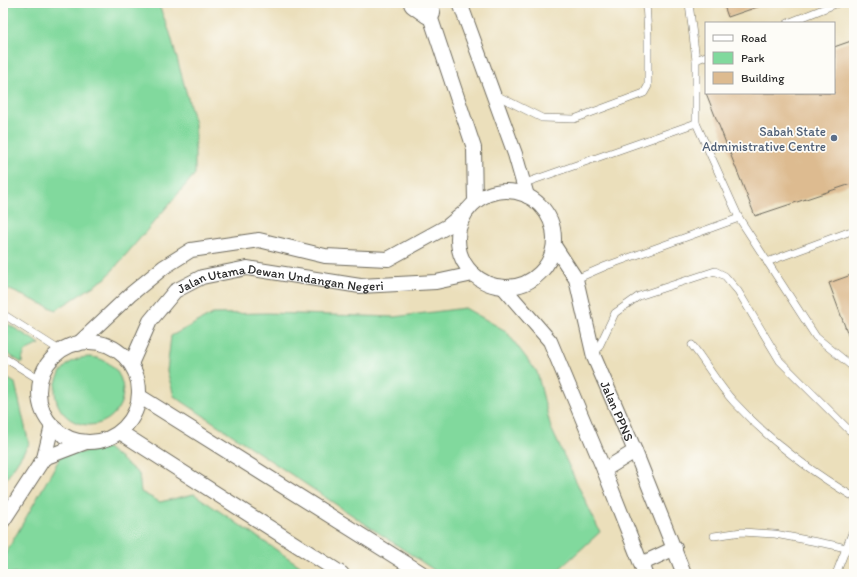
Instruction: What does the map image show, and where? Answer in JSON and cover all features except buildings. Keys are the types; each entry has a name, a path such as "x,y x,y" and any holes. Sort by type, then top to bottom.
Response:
{"street":[{"path":"460,3 494,94 526,189 545,211 555,231 556,239 555,247 550,259 542,271 531,280 518,286 503,287 487,283 473,274 464,264 458,244 460,223 471,206 487,194 500,191 526,189"},
{"path":"423,6 474,148 471,206"},
{"name":"Jalan Utama Dewan Undangan Negeri","path":"78,344 164,266 191,250 259,240 325,256 388,258 448,226 471,206"},
{"name":"Jalan PPNS","path":"555,247 576,279 594,357 635,451 675,548 684,574"},
{"name":"Jalan Utama Dewan Undangan Negeri","path":"131,364 150,321 175,291 202,277 247,268 360,286 436,282 473,274"},
{"path":"503,287 550,341 604,470 643,569 675,548"},
{"path":"44,458 86,442 103,441 120,432 130,422 136,410 139,396 138,379 131,364 119,352 106,345 90,342 74,344 51,358 44,368 40,380 39,396 43,412 52,426 65,436 86,442"},
{"path":"139,396 423,574"},
{"path":"3,521 44,458 52,426"},
{"path":"120,432 342,574"},
{"path":"604,470 635,451"}],"lane":[{"path":"494,94 542,118 574,119 644,93 648,86 648,36 646,3"},
{"path":"689,3 696,60 696,123 739,218 767,262 816,337 854,368"},
{"path":"790,22 838,3"},
{"path":"696,60 705,56"},
{"path":"526,189 696,123"},
{"path":"576,279 606,266 739,218"},
{"path":"767,262 854,230"},
{"path":"594,357 614,313 639,296 715,271 725,276 738,291 780,361 849,430 854,433"},
{"path":"3,314 61,351"},
{"path":"692,345 733,401 780,447 833,485 854,497"},
{"path":"3,357 40,380"},
{"path":"836,574 854,528"},
{"path":"714,536 742,532 775,534 854,550"}],"green space":[{"path":"3,3 158,3 170,33 195,124 195,174 106,278 56,310 3,287"},
{"path":"465,308 506,331 537,372 551,428 600,532 554,574 440,574 174,396 167,371 171,336 213,314 267,313 394,317"},
{"path":"3,321 40,344 25,352 22,363 3,351"},
{"path":"89,357 102,360 113,367 120,378 123,391 120,404 113,415 102,422 89,425 76,422 65,415 58,404 55,391 58,378 65,367 76,360"},
{"path":"3,376 15,383 29,444 3,484"},
{"path":"107,448 139,474 141,492 160,502 194,494 312,574 3,574 3,558 61,456"}],"place":[{"name":"Sabah State Administrative Centre","path":"834,138"}]}
